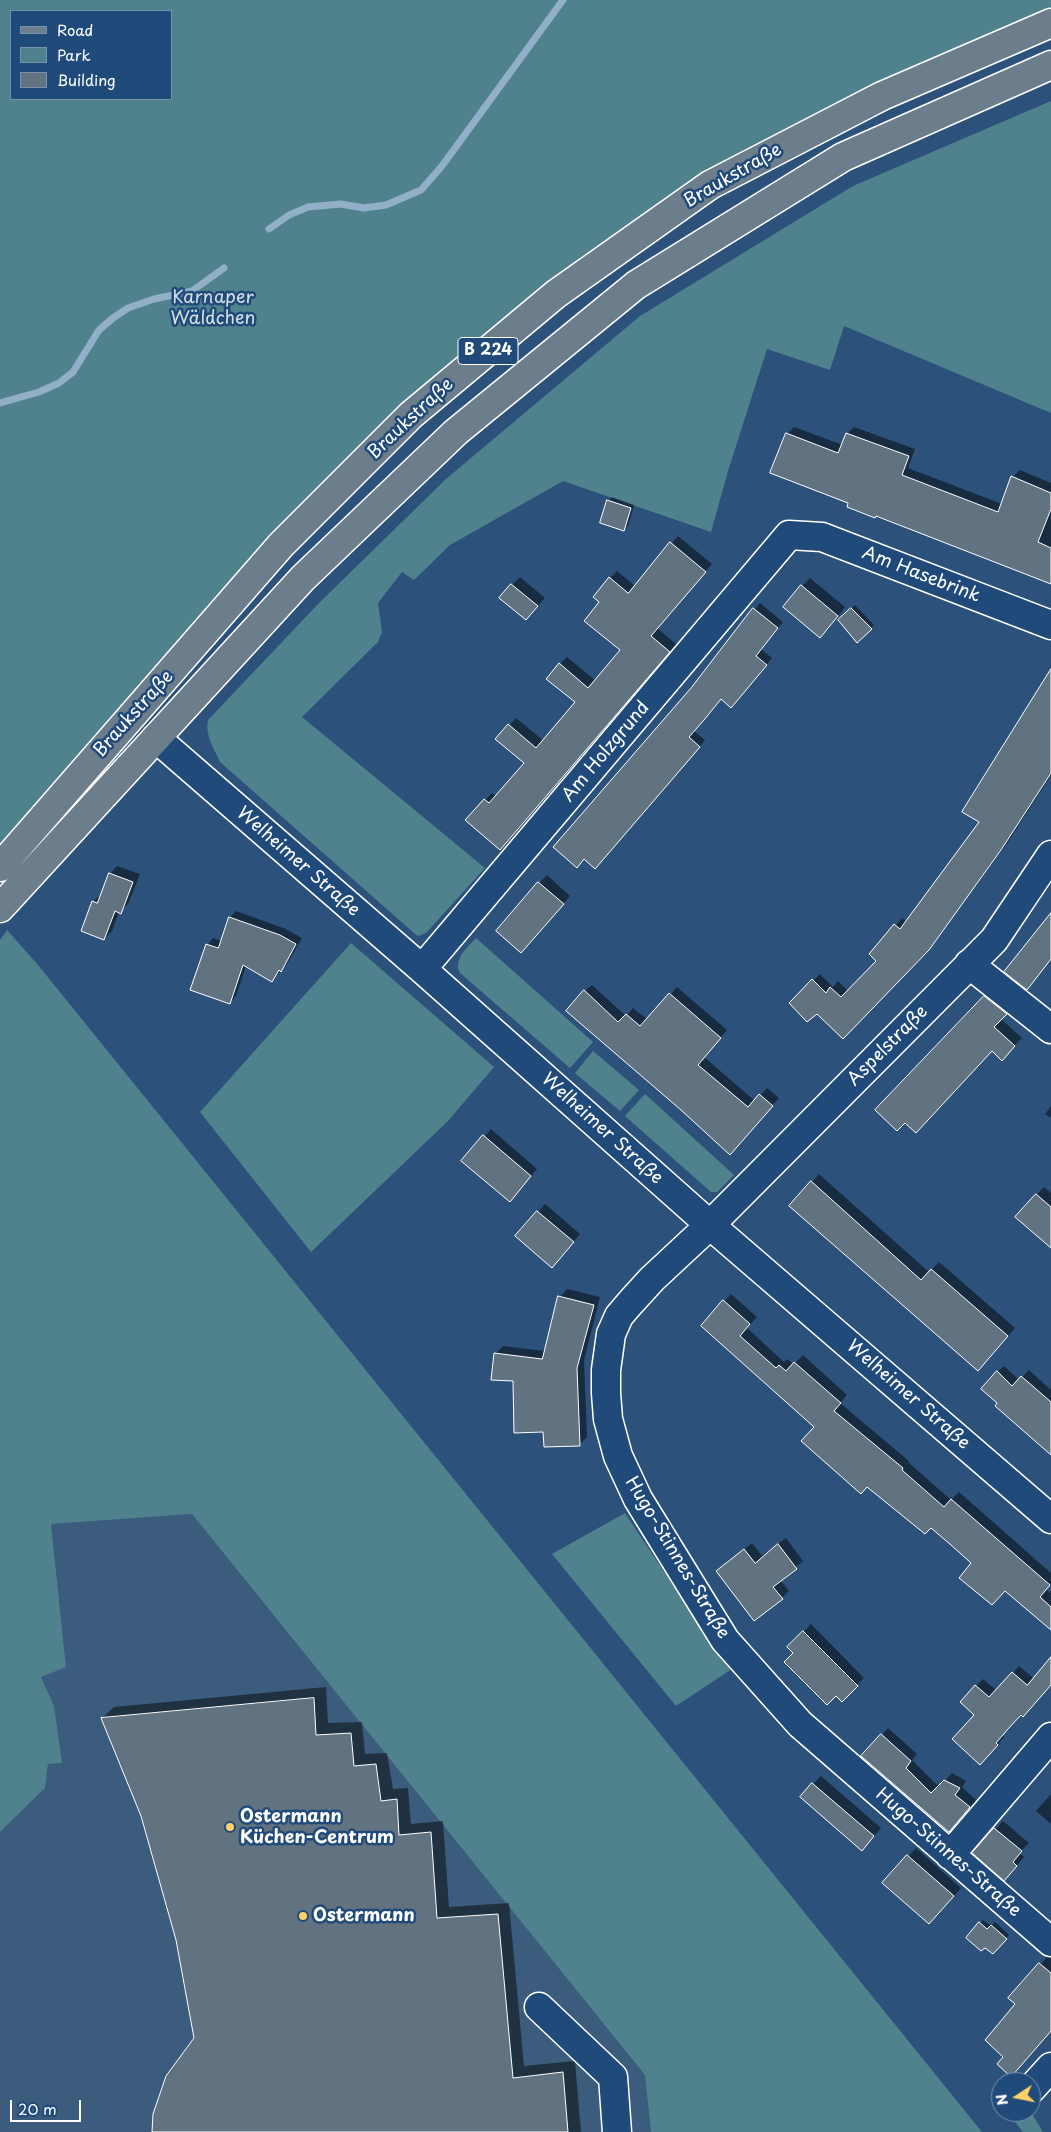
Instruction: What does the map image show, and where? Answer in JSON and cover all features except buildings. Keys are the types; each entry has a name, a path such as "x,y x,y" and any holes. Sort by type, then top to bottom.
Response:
{"main road":[{"name":"Braukstraße","path":"0,866 282,545 411,415 556,294 710,185 882,96 1051,22"},
{"name":"Braukstraße","path":"0,908 303,578 456,432 636,285 843,157 1051,65"}],"street":[{"name":"Am Hasebrink","path":"790,535 822,537 1051,625"},
{"name":"Am Holzgrund","path":"422,969 790,535"},
{"name":"Welheimer Straße","path":"156,738 422,969 710,1225 1051,1519"},
{"name":"Aspelstraße","path":"710,1225 994,940 1051,854"},
{"path":"969,964 1051,1029"},
{"name":"Hugo-Stinnes-Straße","path":"710,1225 652,1279 631,1302 619,1316 612,1334 606,1370 608,1420 618,1456 638,1499 725,1640 800,1724 1051,1942"},
{"path":"950,1854 1051,1737"},
{"path":"539,2007 613,2077 617,2132"},
{"path":"1041,2078 1051,2067"}],"shaded area":[{"path":"192,1514 645,2075 651,2132 0,2132 0,1832 45,1788 48,1764 61,1763 54,1706 41,1677 66,1666 51,1524"}],"green space":[{"name":"Karnaper Wäldchen","path":"0,0 1051,0 1051,21 712,181 415,408 0,851"},
{"path":"1051,101 1051,413 844,326 830,370 767,349 728,471 711,532 563,481 450,545 414,580 402,572 378,603 382,632 378,642 302,717 485,868 426,933 418,936 414,933 220,762 209,737 208,720 319,603 446,479 640,316 853,186"},
{"path":"7,930 38,965 982,2132 651,2132 645,2075 192,1514 51,1524 66,1667 41,1677 54,1706 62,1763 48,1764 45,1788 0,1832 0,940"},
{"path":"476,938 593,1042 570,1068 460,973 458,963 460,958"},
{"path":"351,943 494,1067 448,1121 311,1252 200,1112"},
{"path":"593,1051 639,1090 620,1111 575,1073"},
{"path":"645,1094 734,1175 717,1192 711,1192 625,1116"},
{"path":"625,1513 696,1620 732,1669 676,1706 552,1554"},
{"path":"1015,2122 1037,2122 1043,2132 1023,2132"}],"waterway":[{"path":"269,229 289,215 308,207 341,204 364,208 386,205 421,190 442,166 563,0"},
{"path":"0,403 39,392 59,383 73,372 99,330 128,308 154,299 192,291 224,268"}],"place":[{"name":"Ostermann Küchen-Centrum","path":"230,1827"},
{"name":"Ostermann","path":"303,1916"}]}
